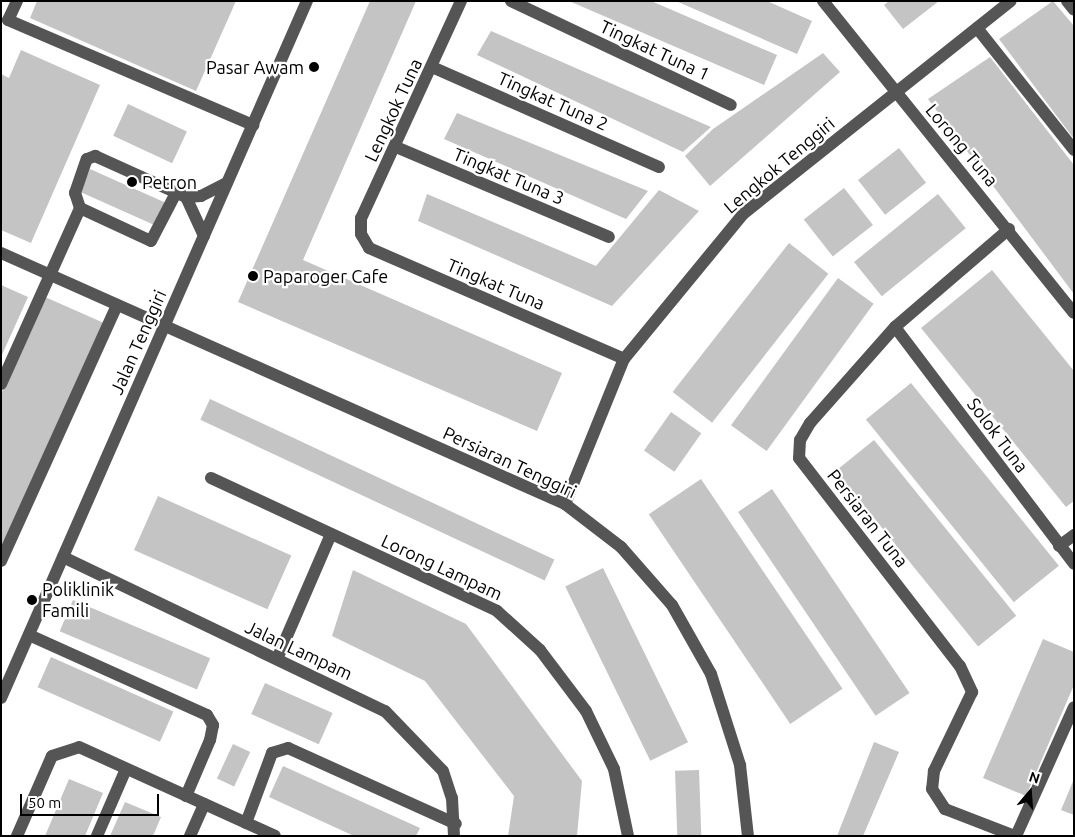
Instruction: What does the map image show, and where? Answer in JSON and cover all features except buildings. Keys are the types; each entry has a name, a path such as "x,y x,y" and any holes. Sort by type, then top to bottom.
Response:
{"street":[{"path":"17,1 8,20 253,125"},
{"name":"Jalan Tenggiri","path":"1,698 307,1"},
{"name":"Lengkok Tuna","path":"361,234 361,218 396,148 461,1"},
{"name":"Tingkat Tuna 1","path":"511,1 731,105"},
{"name":"Lorong Tuna","path":"823,1 896,93 1009,229 1074,313"},
{"name":"Lengkok Tenggiri","path":"565,504 624,359 743,214 1011,1"},
{"path":"1067,1 1074,10"},
{"path":"978,28 1074,150"},
{"name":"Tingkat Tuna 2","path":"432,67 659,167"},
{"name":"Tingkat Tuna 3","path":"396,148 609,237"},
{"path":"1,384 80,208 75,193 87,159 95,156 181,195 201,196 227,183"},
{"path":"80,208 152,241 181,195"},
{"path":"181,195 204,236"},
{"name":"Persiaran Tuna","path":"1009,229 895,327 810,423 800,440 799,458 960,666 972,692 934,771 932,789 945,809 1015,836"},
{"name":"Tingkat Tuna","path":"361,234 369,248 624,359"},
{"name":"Persiaran Tenggiri","path":"1,253 565,504 621,546 672,604 711,674 740,764 748,836"},
{"name":"Jalan Tenggiri","path":"1,561 117,305"},
{"name":"Solok Tuna","path":"895,327 1074,564"},
{"name":"Lorong Lampam","path":"212,478 497,611 540,650 586,711 614,769 628,836"},
{"path":"278,659 331,534"},
{"path":"1059,546 1074,535"},
{"name":"Jalan Lampam","path":"63,557 386,711 443,771 455,830"},
{"path":"29,635 206,715 213,725 210,740 186,796"},
{"path":"1015,836 1074,707"},
{"path":"17,836 52,756 79,747 275,836"},
{"path":"246,823 272,753 288,748 455,830"},
{"path":"97,836 126,769"},
{"path":"190,836 204,804"}],"place":[{"name":"Pasar Awam","path":"314,67"},
{"name":"Petron","path":"132,182"},
{"name":"Paparoger Cafe","path":"253,276"},
{"name":"Poliklinik Famili","path":"32,600"}]}
